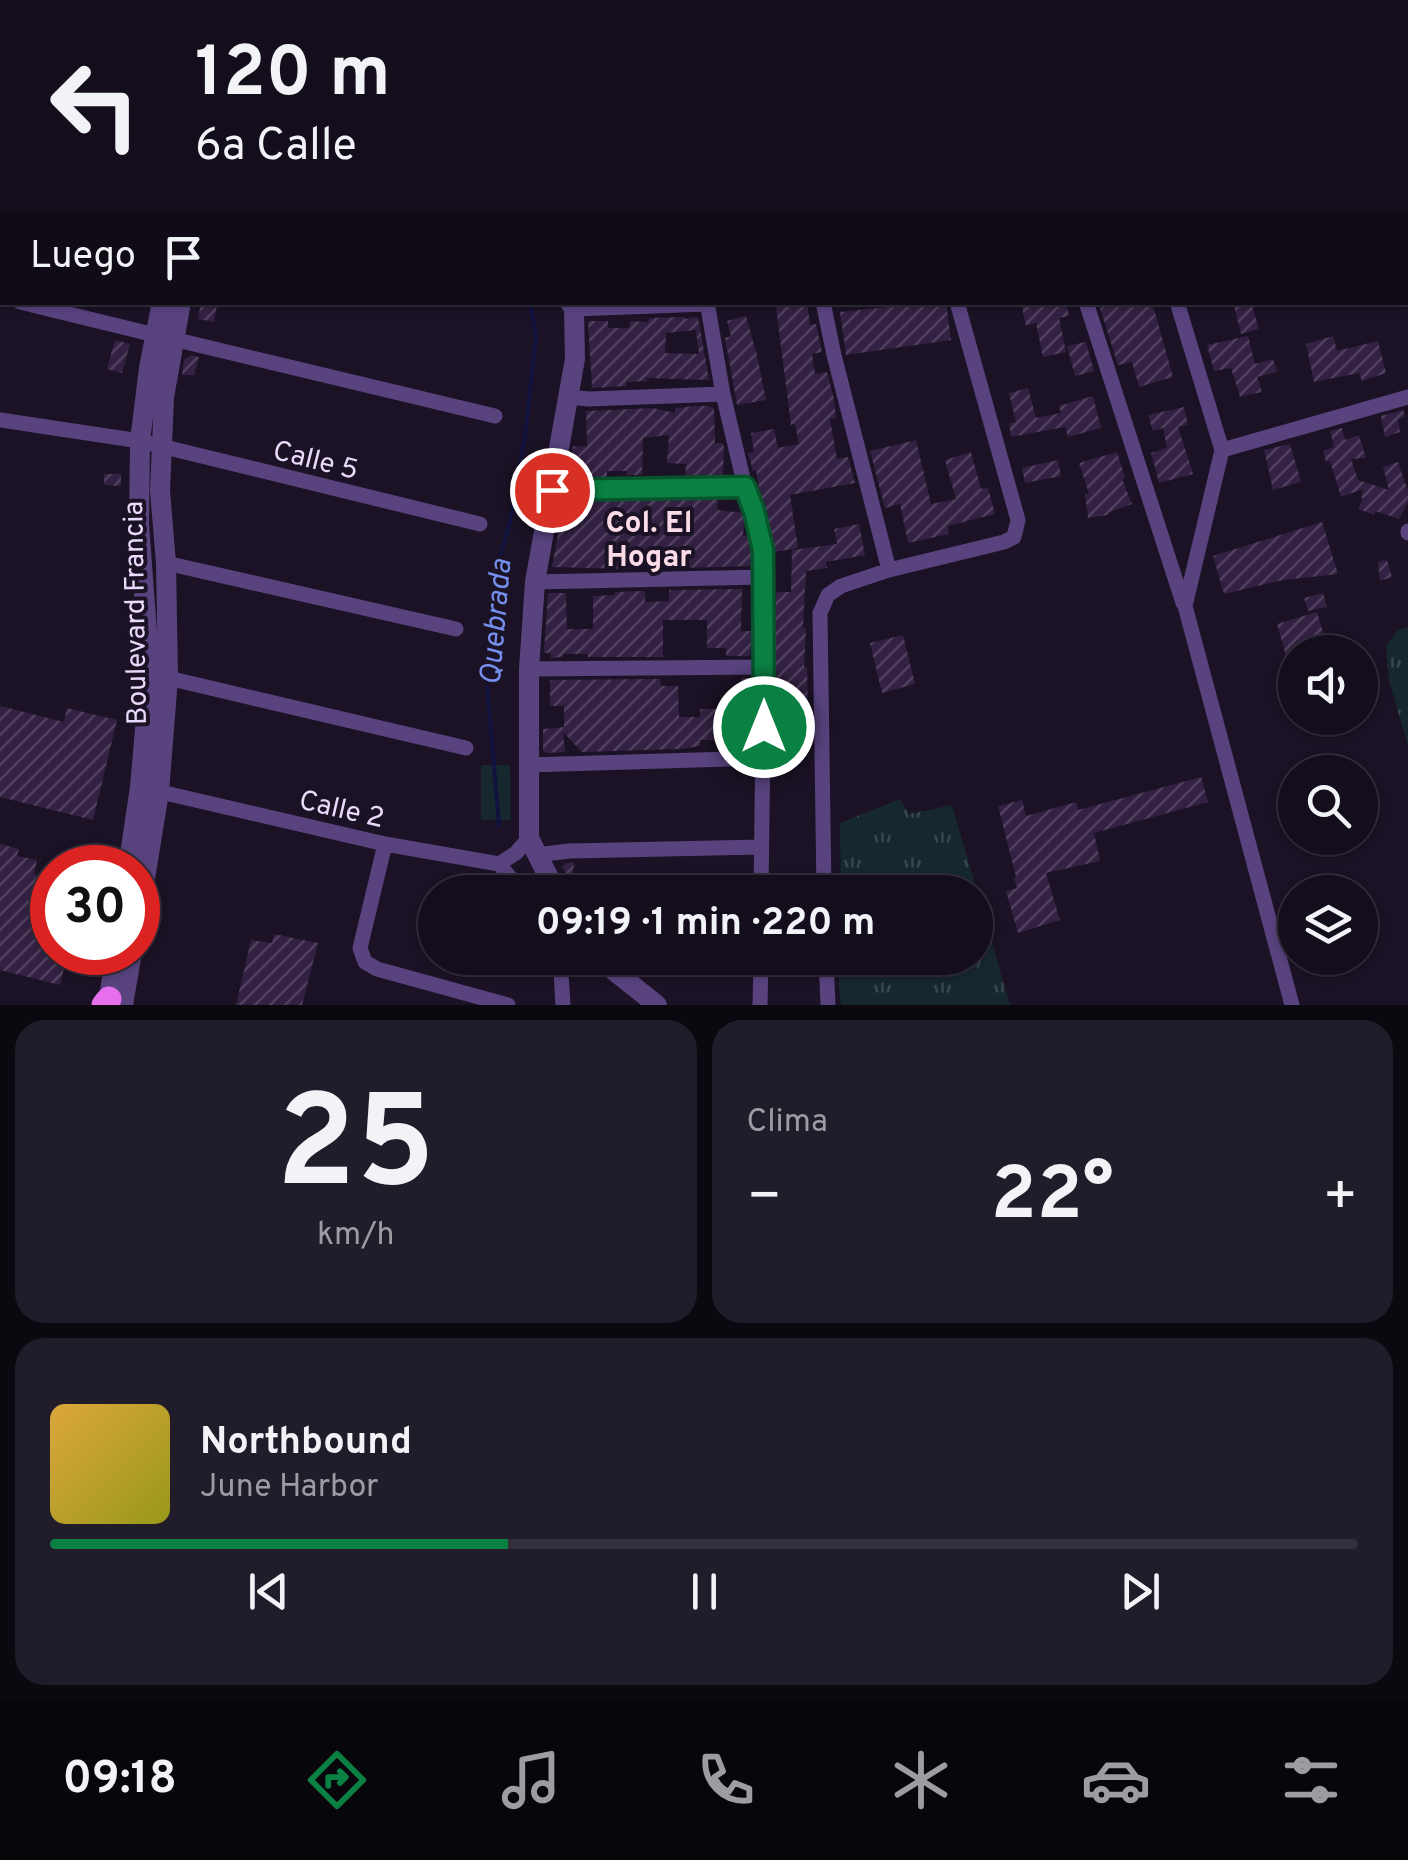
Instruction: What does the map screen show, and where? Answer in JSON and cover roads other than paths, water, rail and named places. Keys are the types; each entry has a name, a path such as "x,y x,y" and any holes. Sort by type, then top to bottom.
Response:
{"street":[{"path":"32,305 495,416"},
{"name":"Boulevard Francia","path":"145,845 168,678 160,491 162,305"},
{"name":"Boulevard Francia","path":"134,845 150,790 150,672 139,524 140,441 164,337 180,305"},
{"path":"547,875 532,846 528,765 535,582 575,359 572,306 617,305"},
{"path":"707,305 723,394 763,550 762,875"},
{"path":"824,305 889,570"},
{"path":"824,875 820,613 828,595 841,586 889,570 1004,542 1014,536 1018,520 958,305"},
{"path":"1087,305 1184,606 1292,1005"},
{"path":"1178,305 1222,450 1184,606"},
{"path":"567,397 723,394"},
{"path":"1222,450 1408,397"},
{"name":"Calle 5","path":"0,420 140,441 480,524"},
{"path":"552,490 745,487"},
{"path":"166,563 456,629"},
{"path":"535,582 765,576"},
{"path":"529,669 764,666"},
{"path":"168,678 466,748"},
{"path":"528,765 764,758"},
{"name":"Calle 2","path":"150,790 385,844 499,864"},
{"path":"385,844 360,948 365,962 377,969 508,1005"},
{"path":"508,875 499,864 532,846 569,851 761,847"},
{"path":"115,1004 116,975"},
{"path":"115,1004 124,975"},
{"path":"561,975 563,1005"},
{"path":"619,975 657,1005"},
{"path":"760,1005 761,975"},
{"path":"827,975 828,1005"}],"waterway":[{"name":"Quebrada","path":"499,825 487,685 493,583 510,522 525,436 536,336 531,305"}],"district":[{"name":"Col. El Hogar","path":"649,539"}]}
